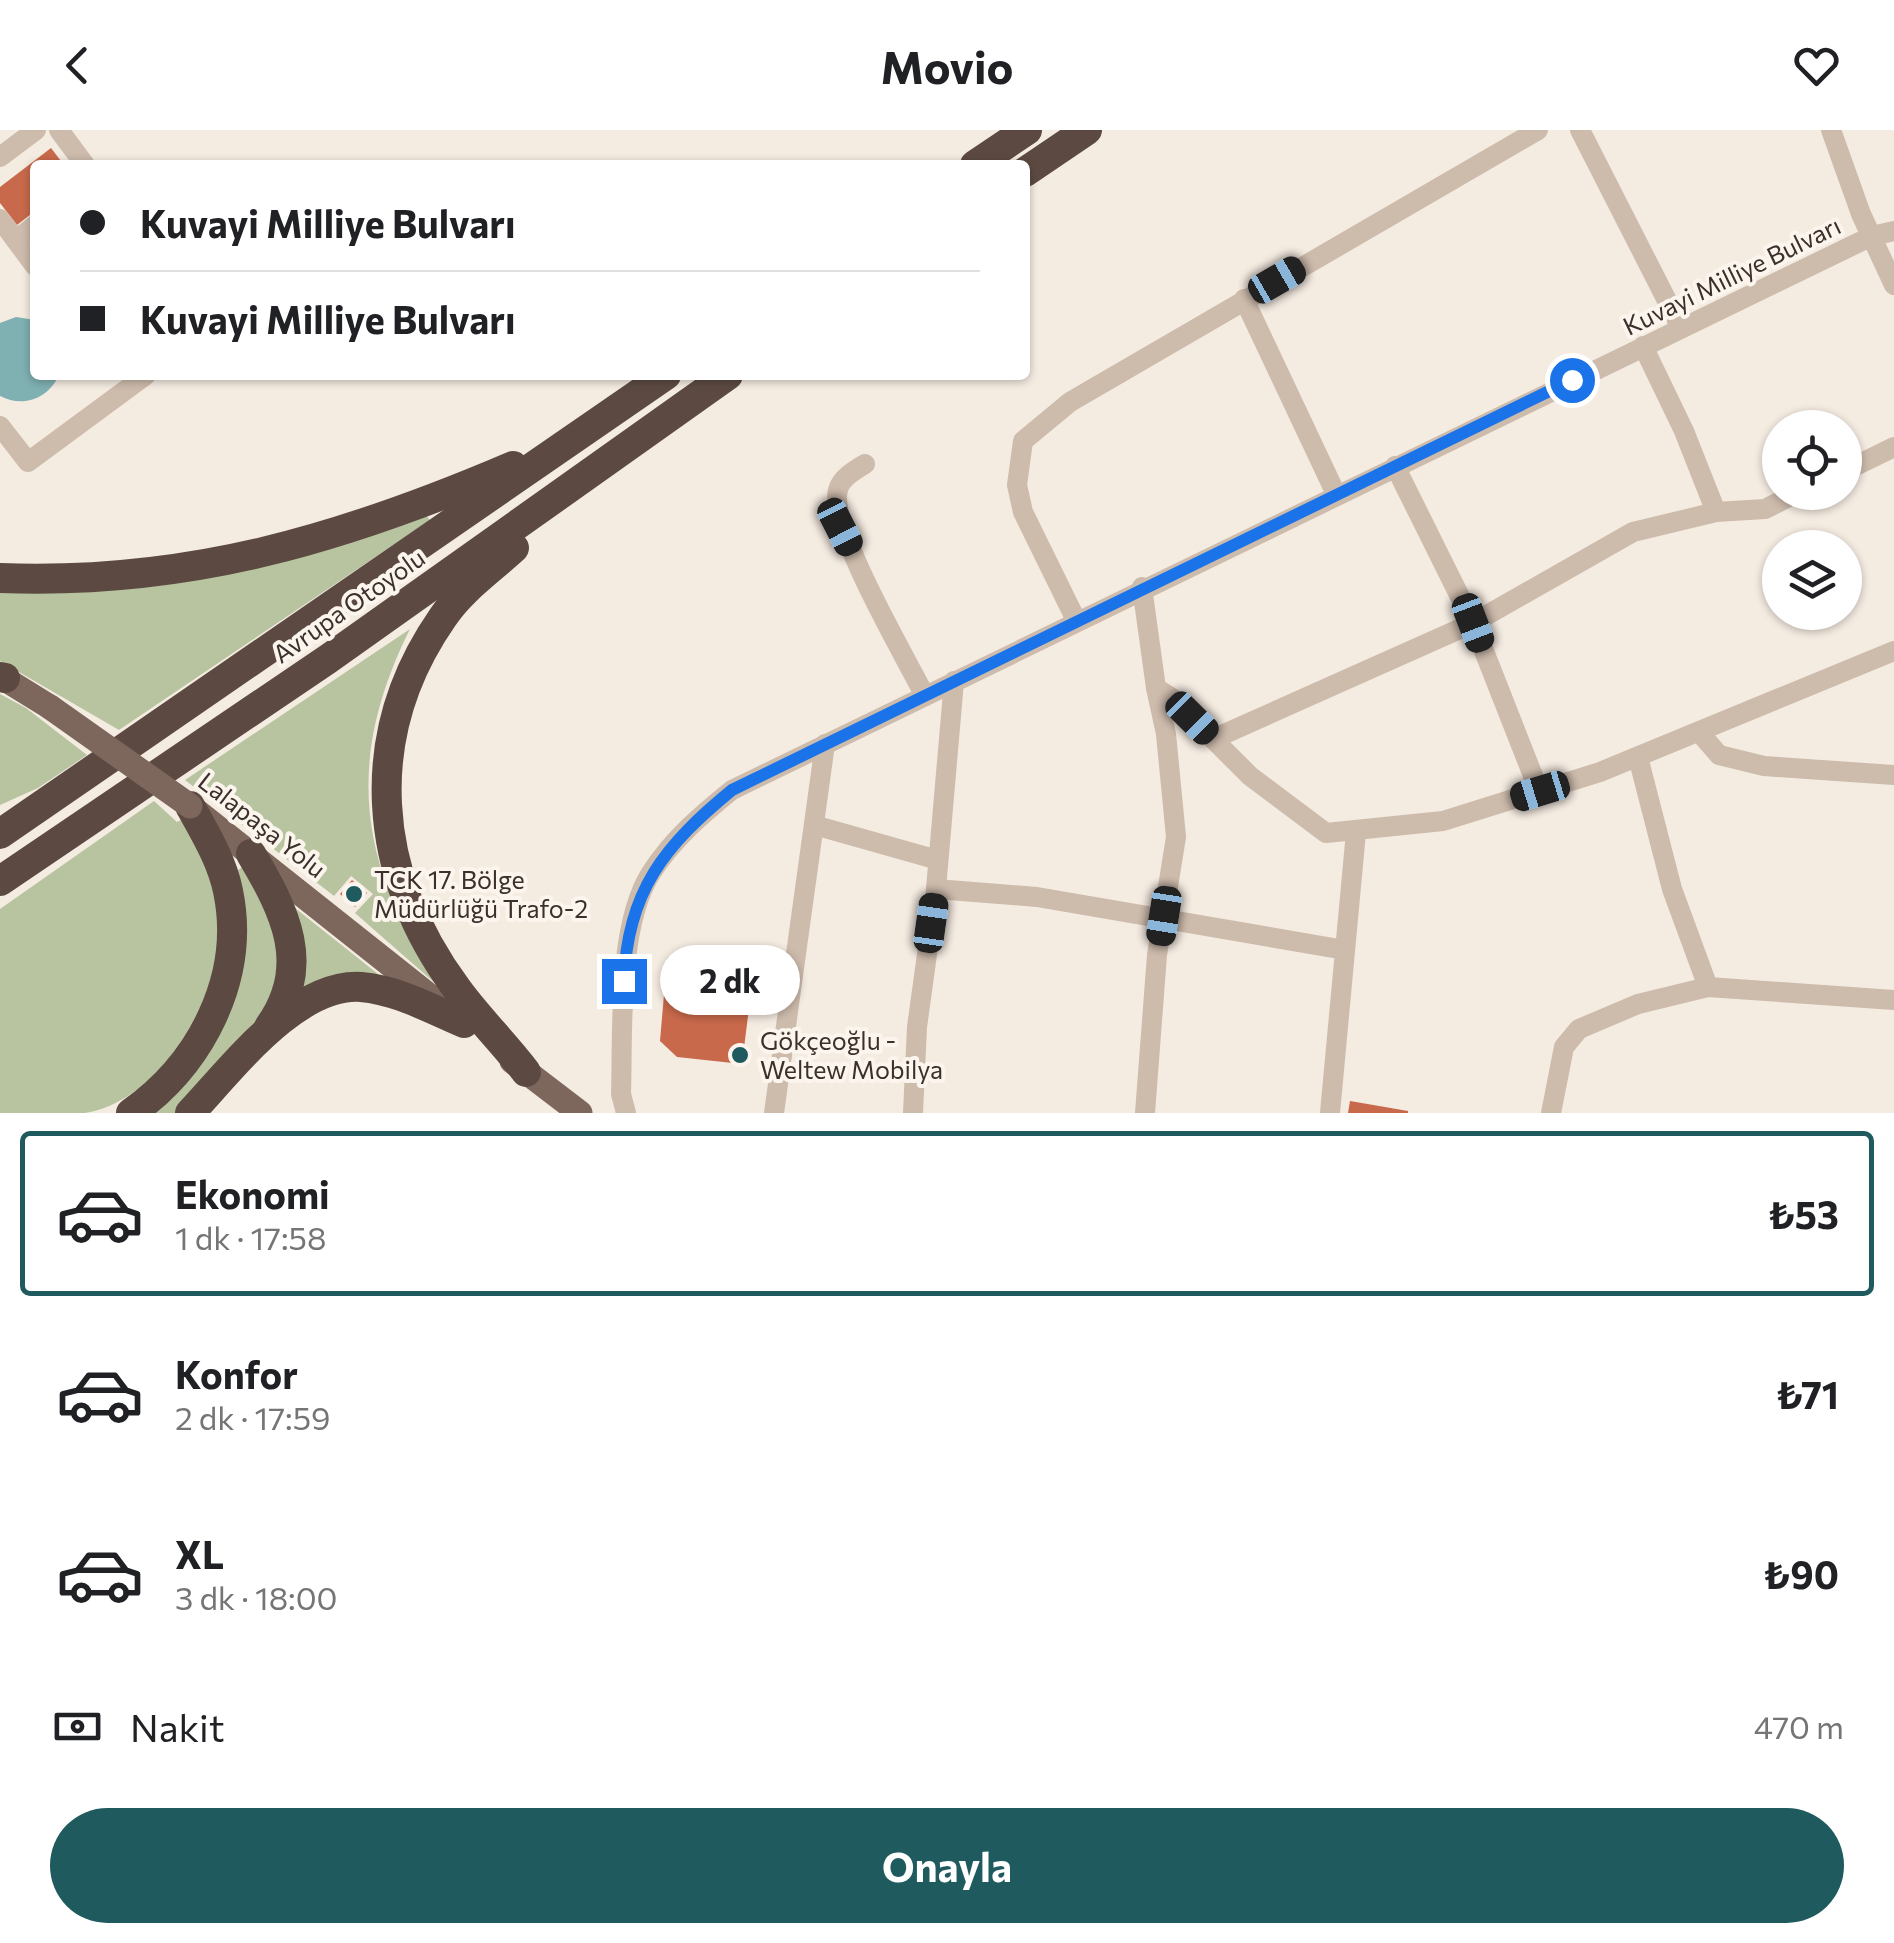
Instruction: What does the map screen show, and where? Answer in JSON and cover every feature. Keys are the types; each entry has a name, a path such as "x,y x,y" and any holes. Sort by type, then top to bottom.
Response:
{"highway":[{"path":"983,160 1028,130"},
{"path":"1030,169 1087,130"},
{"name":"Avrupa Otoyolu","path":"3,831 659,380"},
{"name":"Avrupa Otoyolu","path":"0,881 328,658 721,380"},
{"path":"0,578 106,577 210,566 263,555 434,500 521,462 554,453"},
{"path":"526,1072 457,990 424,933 393,843 384,772 407,680 442,617 460,594 531,531 577,480"},
{"path":"131,1113 152,1097 186,1058 211,1019 230,968 233,941 228,888 190,806"},
{"path":"251,854 289,927 294,958 278,1014 262,1037"},
{"path":"190,1113 262,1037 304,1004 351,987 386,992 464,1023"}],"main road":[{"name":"Lalapaşa Yolu","path":"2,677 190,806 580,1113"}],"street":[{"path":"0,157 36,130"},
{"path":"58,130 81,160"},
{"path":"1076,620 1023,512 1018,485 1023,441 1070,402 1538,130"},
{"path":"1580,130 1681,328"},
{"path":"1831,130 1894,285"},
{"path":"0,219 30,259"},
{"path":"16,240 30,229"},
{"name":"Kuvayi Milliye Bulvarı","path":"626,1113 620,1094 625,952 648,876 687,827 732,790 1643,346 1872,236 1894,231"},
{"path":"1244,299 1336,494"},
{"path":"1643,346 1684,431 1716,512"},
{"path":"0,426 28,462 122,382"},
{"path":"1862,462 1894,447"},
{"path":"865,464 849,474 838,491 840,527 925,696"},
{"path":"1395,466 1473,623 1540,791"},
{"path":"1213,739 1473,623 1633,532 1716,512 1762,509"},
{"path":"1142,588 1166,734 1176,837 1164,916 1145,1113"},
{"path":"1156,688 1172,698 1250,776 1326,833 1356,832 1443,822 1540,791 1638,757 1894,651"},
{"path":"913,1113 917,1026 936,889 954,682"},
{"path":"1699,732 1720,755 1764,766 1894,774"},
{"path":"774,1113 826,744"},
{"path":"1638,757 1672,889 1708,987"},
{"path":"814,826 938,860"},
{"path":"1330,1113 1356,832"},
{"path":"936,889 1037,897 1346,950"},
{"path":"1550,1113 1564,1047 1579,1029 1638,1004 1708,987 1894,1000"}],"green space":[{"path":"425,514 430,520 119,730 0,661 0,589"},
{"path":"410,629 375,725 369,771 370,815 378,859 393,902 444,991 355,913 373,894 351,876 334,896 185,780"},
{"path":"0,694 26,708 87,755 38,788 0,805"},
{"path":"154,801 177,822 181,820 209,865 216,893 221,927 217,960 195,1017 159,1069 137,1090 112,1105 85,1113 0,1113 0,909"},
{"path":"242,867 282,939 269,1010 178,1113 150,1113 199,1055 230,1007 243,952 233,874"},
{"path":"290,904 388,982 304,995"}],"water":[{"path":"16,317 30,319 30,380 56,380 42,395 26,401 0,396 0,323"}],"building":[{"path":"51,148 60,160 35,160"},
{"path":"30,164 30,215 17,225 0,203 0,187"},
{"name":"TCK 17. Bölge Müdürlüğü Trafo-2","path":"352,880 367,893 355,907 340,894"},
{"path":"665,983 751,992 742,1064 677,1057 660,1041"},
{"path":"1350,1101 1408,1111 1408,1113 1348,1113"}],"place":[{"name":"TCK 17. Bölge Müdürlüğü Trafo-2","path":"354,894"},
{"name":"Gökçeoğlu - Weltew Mobilya","path":"740,1055"}],"route":[{"path":"624,981 625,952 648,876 687,827 732,790 1572,380"}]}
